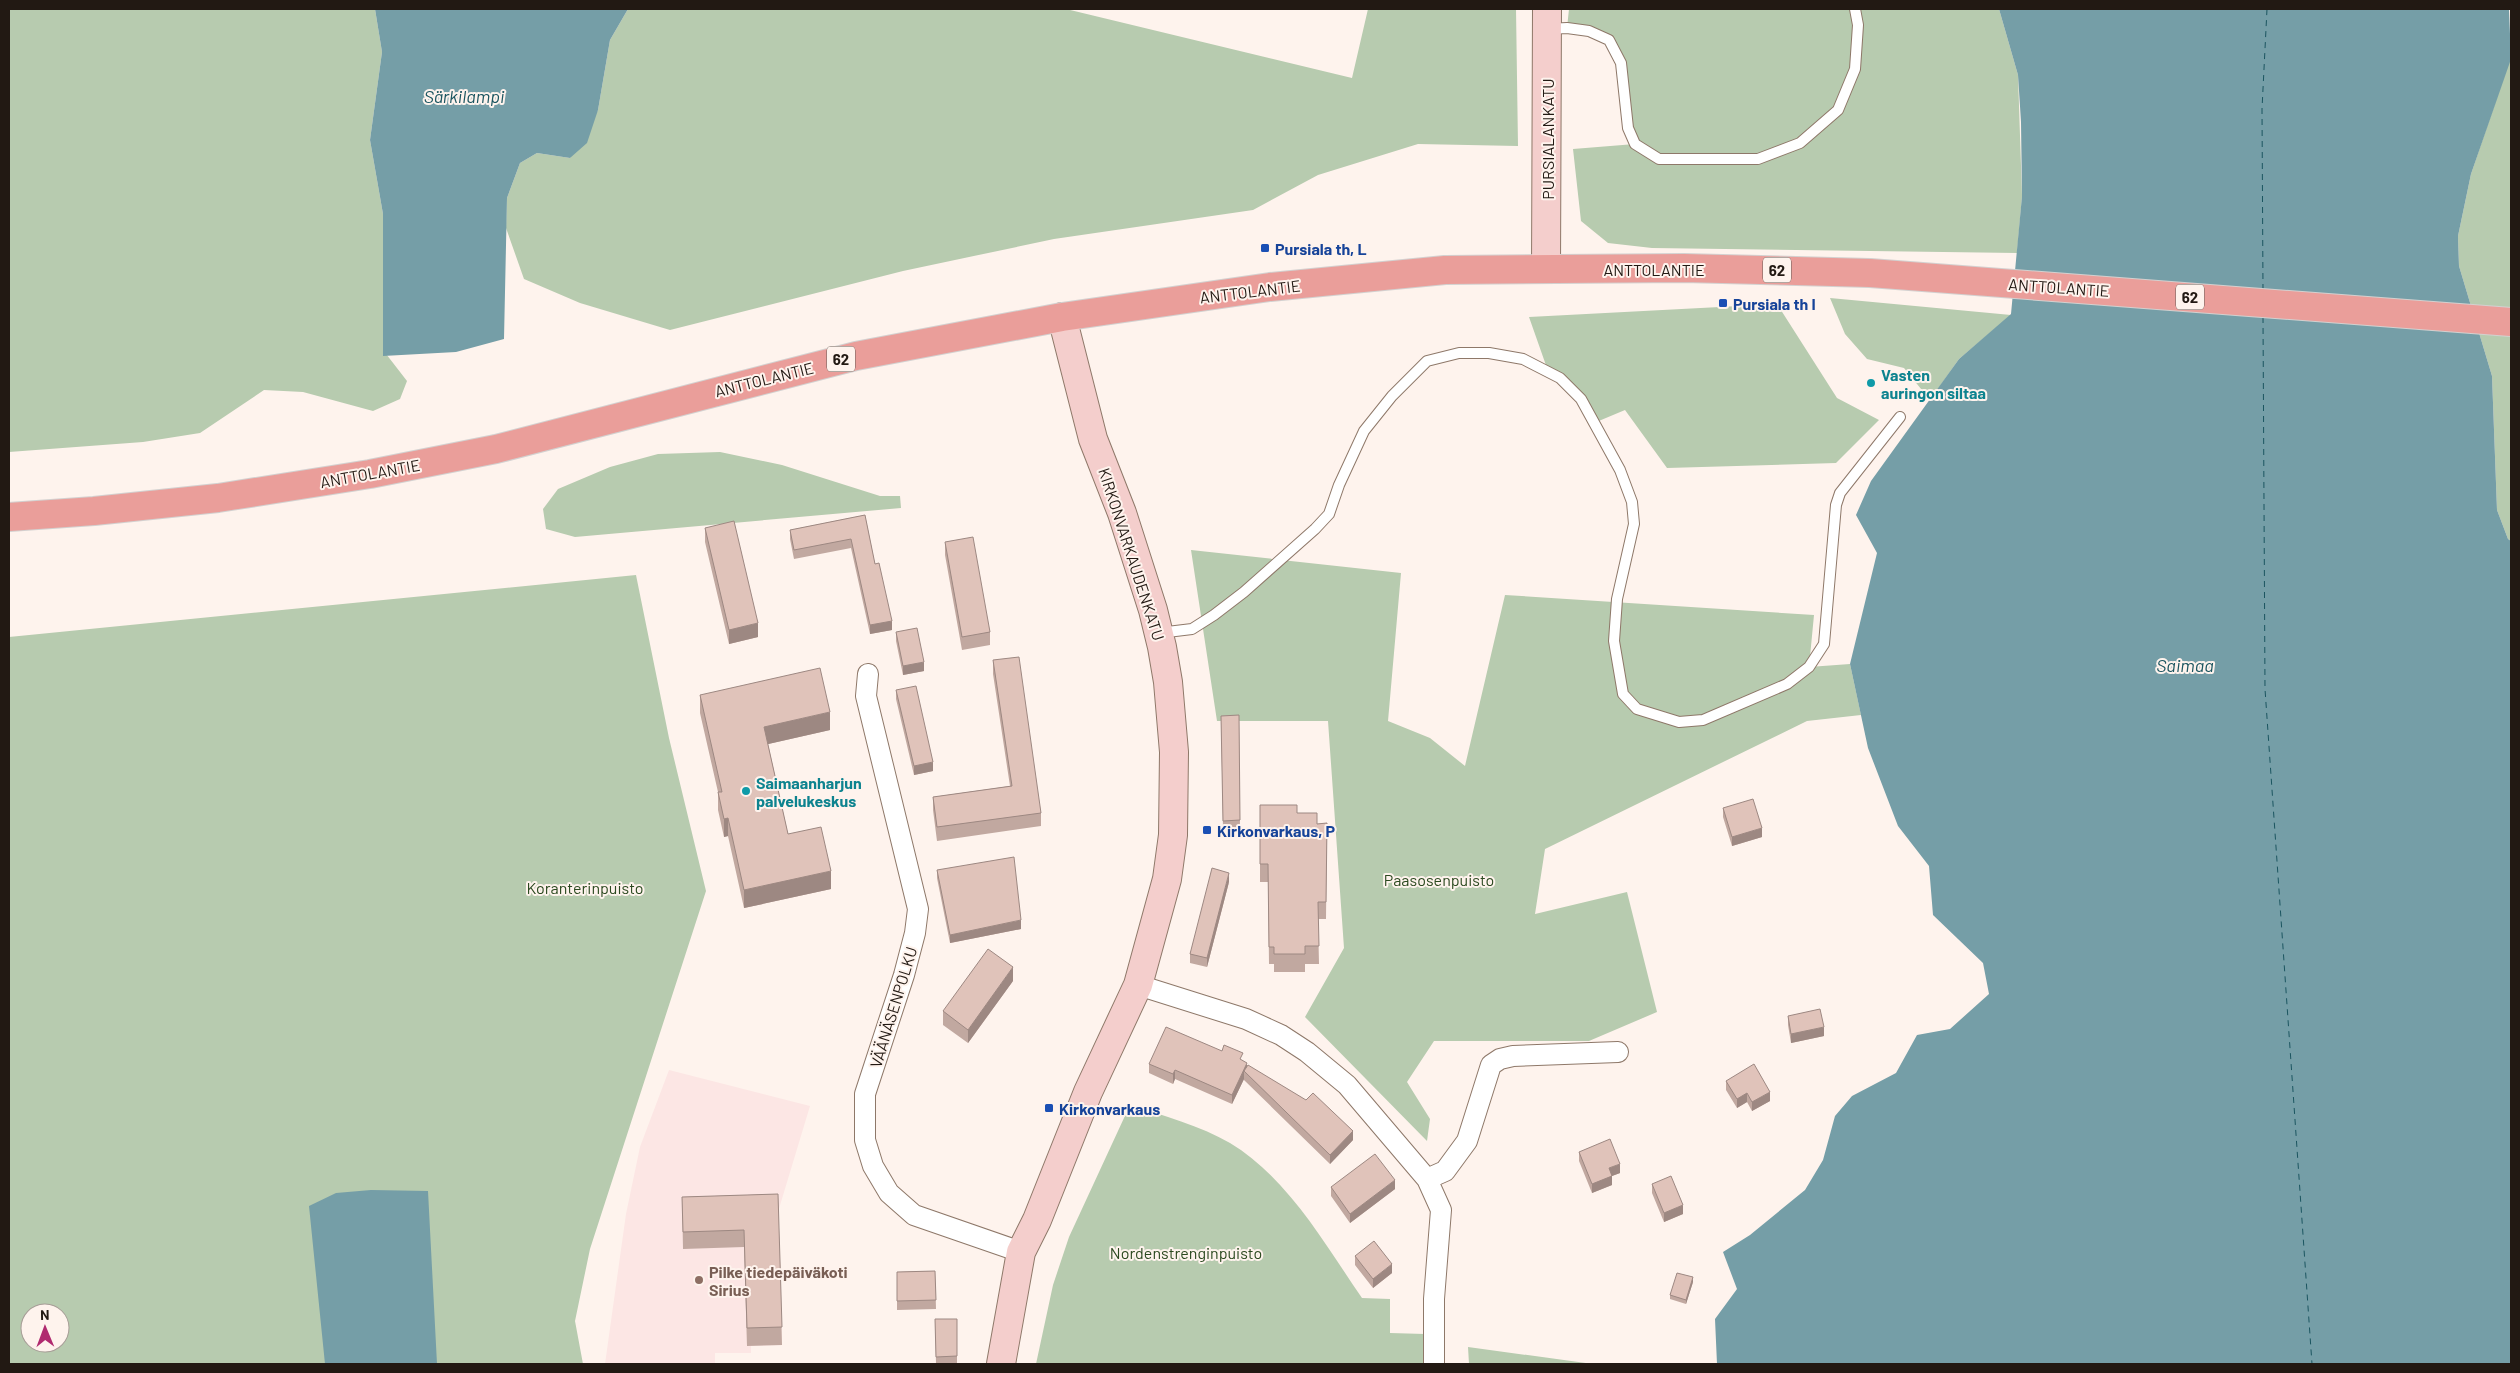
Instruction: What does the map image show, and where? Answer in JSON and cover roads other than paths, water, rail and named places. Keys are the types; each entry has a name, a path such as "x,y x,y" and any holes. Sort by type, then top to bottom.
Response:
{"main road":[{"name":"ANTTOLANTIE","path":"9,517 94,511 218,498 370,474 496,449 856,356 1062,317 1290,286 1445,270 1684,268 1870,273 2511,322"}],"street":[{"name":"PURSIALANKATU","path":"1546,269 1547,19"},
{"name":"KIRKONVARKAUDENKATU","path":"1001,1364 1021,1252 1037,1220 1085,1100 1138,985 1167,879 1173,835 1174,752 1168,682 1158,634 1122,513 1093,438 1062,317"},
{"name":"VÄÄNÄSENPOLKU","path":"868,674 866,696 918,909 915,933 904,975 865,1094 865,1140 873,1166 890,1193 914,1215 1021,1252"},
{"path":"1138,985 1246,1020 1282,1035 1307,1052 1347,1085 1428,1179 1441,1210 1434,1299 1434,1364"},
{"path":"1428,1179 1446,1171 1467,1141 1491,1065 1500,1059 1513,1056 1618,1052"}],"lane":[{"path":"1547,19 1568,28 1589,31 1609,40 1622,63 1628,128 1635,144 1659,160 1758,159 1800,143 1838,110 1855,69 1858,25 1855,9"},
{"path":"1158,634 1192,629 1214,615 1244,592 1315,529 1329,514 1342,476 1364,430 1392,396 1427,362 1459,353 1489,353 1524,359 1560,378 1581,399 1620,470 1632,502 1634,524 1617,599 1614,641 1623,694 1638,709 1654,715 1679,722 1703,720 1787,684 1809,667 1824,644 1836,505 1840,493 1900,417"}],"water":[{"name":"Särkilampi","path":"375,9 628,9 610,40 598,110 587,143 570,158 537,153 520,163 507,198 504,339 456,352 383,356 383,214 370,140 382,52"},
{"name":"Saimaa","path":"1999,9 2509,9 2511,59 2471,174 2458,236 2459,266 2492,376 2497,510 2508,539 2511,541 2511,1364 1717,1364 1715,1319 1737,1289 1723,1252 1750,1235 1805,1190 1823,1160 1835,1116 1852,1096 1896,1073 1917,1035 1950,1029 1989,994 1983,963 1933,915 1929,866 1898,826 1868,748 1850,664 1877,553 1856,515 1871,481 1959,359 2011,314 2022,196 2021,122 2018,75"},
{"path":"371,1190 428,1191 437,1364 325,1364 309,1206 336,1193"}],"place":[{"name":"Pursiala th, L","path":"1265,248"},
{"name":"Pursiala th I","path":"1723,303"},
{"name":"Vasten auringon siltaa","path":"1871,383"},
{"name":"Saimaanharjun palvelukeskus","path":"746,791"},
{"name":"Kirkonvarkaus, P","path":"1207,830"},
{"name":"Kirkonvarkaus","path":"1049,1108"},
{"name":"Pilke tiedepäiväkoti Sirius","path":"699,1280"}],"park label":[{"name":"Paasosenpuisto","path":"1439,879"},
{"name":"Koranterinpuisto","path":"585,887"},
{"name":"Nordenstrenginpuisto","path":"1186,1252"}]}
